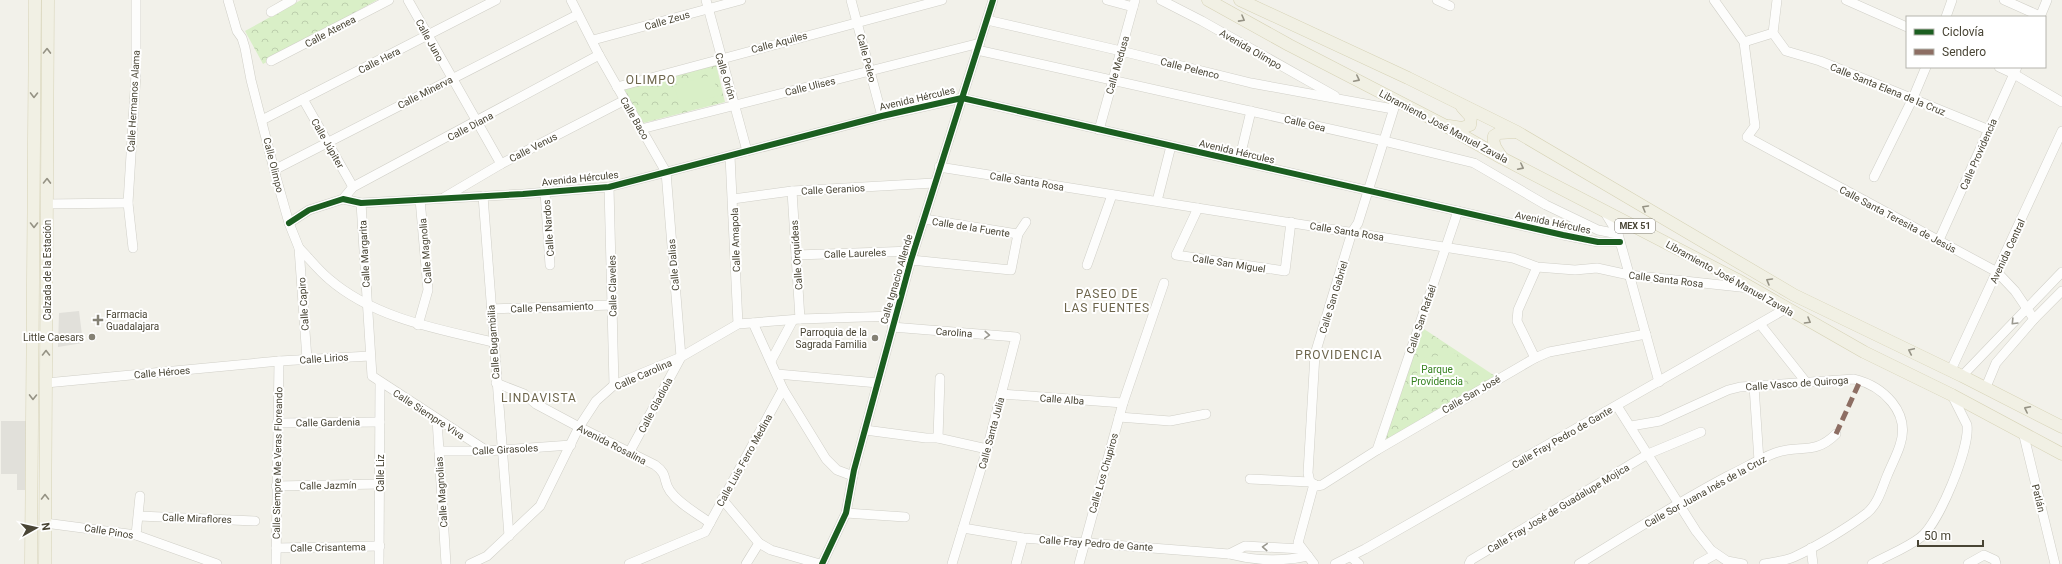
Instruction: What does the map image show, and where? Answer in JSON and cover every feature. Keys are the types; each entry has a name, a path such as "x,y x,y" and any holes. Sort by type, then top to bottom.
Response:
{"main road":[{"name":"Calzada de la Estación","path":"31,564 35,0"},
{"name":"Calzada de la Estación","path":"45,564 48,0"},
{"name":"Libramiento José Manuel Zavala","path":"1208,0 1396,105 1444,125 1502,158 1754,289 1864,352 1952,394 2023,432 2056,447 2062,454"},
{"name":"Libramiento José Manuel Zavala","path":"1244,1 1517,132 1794,296 1956,373 2062,427"},
{"path":"1444,125 1462,128 1470,125 1472,121 1468,112 1454,101"},
{"path":"1502,158 1495,148 1493,141 1494,136 1499,133 1517,132"}],"street":[{"name":"Calle Hermanos Alama","path":"133,248 128,203 136,74 136,0"},
{"name":"Calle Olimpo","path":"228,0 245,48 274,170 289,224 299,248"},
{"path":"272,12 292,0"},
{"name":"Calle Atenea","path":"271,61 389,0"},
{"name":"Calle Juno","path":"408,0 476,123 501,164"},
{"name":"Calle Hera","path":"262,120 496,0"},
{"name":"Calle Baco","path":"571,0 577,15 593,40 599,55 666,172"},
{"name":"Calle Zeus","path":"593,40 707,4 741,0"},
{"name":"Calle Peleo","path":"851,0 882,116"},
{"name":"Calle Aquiles","path":"617,87 942,0"},
{"name":"Calle Ignacio Allende","path":"821,564 846,513 853,476 911,260 939,167 993,0"},
{"path":"1107,0 1134,3"},
{"name":"Avenida Olimpo","path":"1160,0 1202,21 1341,100"},
{"path":"1437,0 1450,6"},
{"path":"1714,0 1744,42 1773,33 1777,0"},
{"path":"1846,0 1906,27"},
{"path":"1946,16 1952,0"},
{"path":"2004,0 2040,16 2047,0"},
{"name":"Calle Medusa","path":"1099,130 1134,3"},
{"name":"Calle Orión","path":"707,4 747,151"},
{"name":"Calle Minerva","path":"274,170 451,78 577,15"},
{"name":"Calle Pelenco","path":"987,20 1121,50 1251,83 1341,100 1396,105"},
{"name":"Calle Santa Elena de la Cruz","path":"1773,33 1786,52 1820,61 1989,130"},
{"name":"Calle Santa Teresita de Jesús","path":"1744,42 1755,126 1747,137 1997,272 2028,308 2034,319"},
{"name":"Calle Ulises","path":"641,129 870,71 978,47"},
{"name":"Calle Gea","path":"978,47 1112,80 1384,141 1474,163 1546,205 1598,230 1619,238"},
{"name":"Calle Diana","path":"342,199 353,187 476,123 599,55"},
{"path":"1874,177 1913,98 1926,68"},
{"path":"2005,68 2016,70 2062,102"},
{"name":"Calle Providencia","path":"1939,240 2016,70"},
{"name":"Avenida Hércules","path":"342,199 361,204 609,187 882,116 962,98 1598,242 1619,238"},
{"name":"Calle Júpiter","path":"303,99 353,187"},
{"name":"Calle Venus","path":"444,198 501,164 625,100"},
{"name":"Calle San Gabriel","path":"1305,552 1298,543 1312,483 1308,473 1316,354 1352,232 1358,223 1396,105"},
{"path":"1239,161 1251,111"},
{"name":"Avenida Central","path":"1956,373 1997,272 2062,131"},
{"path":"1157,202 1171,146"},
{"name":"Calle Amapola","path":"730,156 738,324"},
{"name":"Calle Santa Rosa","path":"939,167 1513,258 1537,267 1576,270 1597,268 1629,275 1754,289"},
{"name":"Calle Dalias","path":"666,172 681,357"},
{"name":"Calle Geranios","path":"733,199 792,191 934,183"},
{"name":"Calle Claveles","path":"609,187 614,385"},
{"name":"Calle Orquídeas","path":"792,191 796,254 797,319"},
{"name":"Calle Nardos","path":"545,192 550,265"},
{"path":"1087,265 1112,194"},
{"name":"Calle Bugambilia","path":"483,196 496,383 503,450 509,536"},
{"path":"289,224 309,210 342,199"},
{"name":"Calle Magnolia","path":"418,325 428,290 420,199"},
{"path":"46,204 128,203"},
{"name":"Calle Margarita","path":"361,204 367,304"},
{"name":"Calle San Miguel","path":"1198,208 1176,255 1285,271 1291,222"},
{"path":"1603,210 1619,238 1659,382"},
{"name":"Calle San Rafaél","path":"1377,450 1458,211"},
{"name":"Calle de la Fuente","path":"924,219 1018,234"},
{"path":"911,260 1011,270 1018,234 1026,222"},
{"path":"299,248 329,279 367,304 418,325 493,342"},
{"name":"Calle Capiro","path":"299,248 307,359"},
{"name":"Calle Laureles","path":"796,254 914,251"},
{"path":"1535,358 1517,321 1518,310 1537,267"},
{"path":"1956,373 2028,308 2062,272"},
{"name":"Calle Los Chupiros","path":"1079,564 1123,403 1164,282"},
{"path":"1986,388 1996,363 2034,319 2062,291 2053,282"},
{"path":"367,304 370,356"},
{"name":"Calle Pensamiento","path":"491,309 612,305"},
{"name":"Calle Fray Pedro de Gante","path":"1335,564 1617,406 1787,308"},
{"name":"Calle Carolina","path":"470,564 487,556 540,506 579,427 596,401 614,385 681,357 738,324 797,319 895,316"},
{"path":"771,361 797,319"},
{"path":"753,323 783,389 826,459 838,470 853,476"},
{"path":"1760,324 1806,382"},
{"name":"Carolina","path":"892,327 1016,337"},
{"name":"Calle San José","path":"1250,479 1322,485 1377,450 1535,358 1549,352 1646,334"},
{"name":"Calle Santa Julia","path":"952,564 987,449 1016,337"},
{"name":"Calle Lirios","path":"278,361 370,356"},
{"name":"Calle Siempre Viva","path":"370,356 372,376 380,383 487,451"},
{"name":"Calle Gladiola","path":"630,453 681,357"},
{"name":"Calle Héroes","path":"46,383 278,361"},
{"name":"Calle Siempre Me Veras Floreando","path":"276,564 278,361"},
{"path":"777,374 878,383"},
{"path":"938,438 940,378"},
{"name":"Calle Vasco de Quiroga","path":"1631,426 1660,421 1728,390 1754,386 1854,379 1868,382 1886,395 1898,410 1902,426 1901,444 1876,502 1868,512 1811,548 1792,558 1764,564"},
{"name":"Calle Liz","path":"379,564 380,383"},
{"name":"Avenida Rosalina","path":"496,383 524,394 536,404 655,465 664,472 668,489 676,499 710,523"},
{"path":"1754,386 1759,461"},
{"name":"Calle Luis Ferro Medina","path":"629,564 705,532 722,498 783,389"},
{"name":"Calle Alba","path":"1001,394 1123,403"},
{"path":"1872,564 1921,537 1934,521 1962,458 1968,430 1952,394"},
{"path":"1617,406 1696,531 1711,550 1728,561 1743,564"},
{"path":"1119,417 1170,421 1206,414"},
{"name":"Calle Magnolias","path":"437,419 446,564"},
{"name":"Calle Gardenia","path":"277,423 380,422"},
{"path":"865,430 926,438 938,438 987,449"},
{"name":"Calle Fray José de Guadalupe Mojica","path":"1469,564 1471,560 1648,454 1701,432"},
{"name":"Patlán","path":"2023,432 2055,564"},
{"name":"Calle Sor Juana Inés de la Cruz","path":"1579,564 1678,503 1759,461 1788,449 1803,449 1826,444 1836,434"},
{"name":"Calle Girasoles","path":"439,451 487,451 571,444"},
{"name":"Calle Jazmín","path":"276,486 380,484"},
{"path":"136,535 140,496"},
{"path":"722,498 759,543 771,550 821,564"},
{"path":"846,513 905,517"},
{"name":"Calle Miraflores","path":"138,516 255,521"},
{"name":"Calle Pinos","path":"45,523 136,535 217,564"},
{"name":"Calle Fray Pedro de Gante","path":"963,528 1023,538 1229,554 1248,559 1287,561 1305,552"},
{"path":"1016,564 1023,538"},
{"path":"746,564 759,543"},
{"name":"Calle Crisantema","path":"276,548 380,546"},
{"path":"1811,548 1813,564"},
{"path":"1305,552 1314,564"},
{"path":"1698,564 1716,554"},
{"path":"1968,564 1984,555 1995,560 1996,564"},
{"path":"1350,556 1359,564"}],"green space":[{"path":"301,0 377,0 263,64 245,31"},
{"path":"716,64 725,102 643,123 622,88"},
{"path":"713,75 718,96 680,106 674,85"},
{"name":"Parque Providencia","path":"1421,327 1495,376 1382,443"},
{"path":"1457,353 1461,380 1419,386 1415,359"}],"shaded area":[{"path":"79,311 83,343 58,347 59,313"},
{"path":"1,421 28,421 27,490 17,490 17,474 1,474"}],"marked path":[{"path":"1836,434 1860,381"}],"cycle path":[{"path":"822,564 846,513 854,470 911,260 993,0"},
{"path":"289,223 309,210 343,199 361,203 523,194 609,187 882,116 962,98 1563,235 1598,242 1620,242"}],"place":[{"name":"Farmacia Guadalajara","path":"98,320"},
{"name":"Little Caesars","path":"92,337"},
{"name":"Parroquia de la Sagrada Familia","path":"875,338"}],"district":[{"name":"OLIMPO","path":"651,80"},
{"name":"PASEO DE LAS FUENTES","path":"1107,301"},
{"name":"PROVIDENCIA","path":"1339,355"},
{"name":"LINDAVISTA","path":"539,398"}]}
